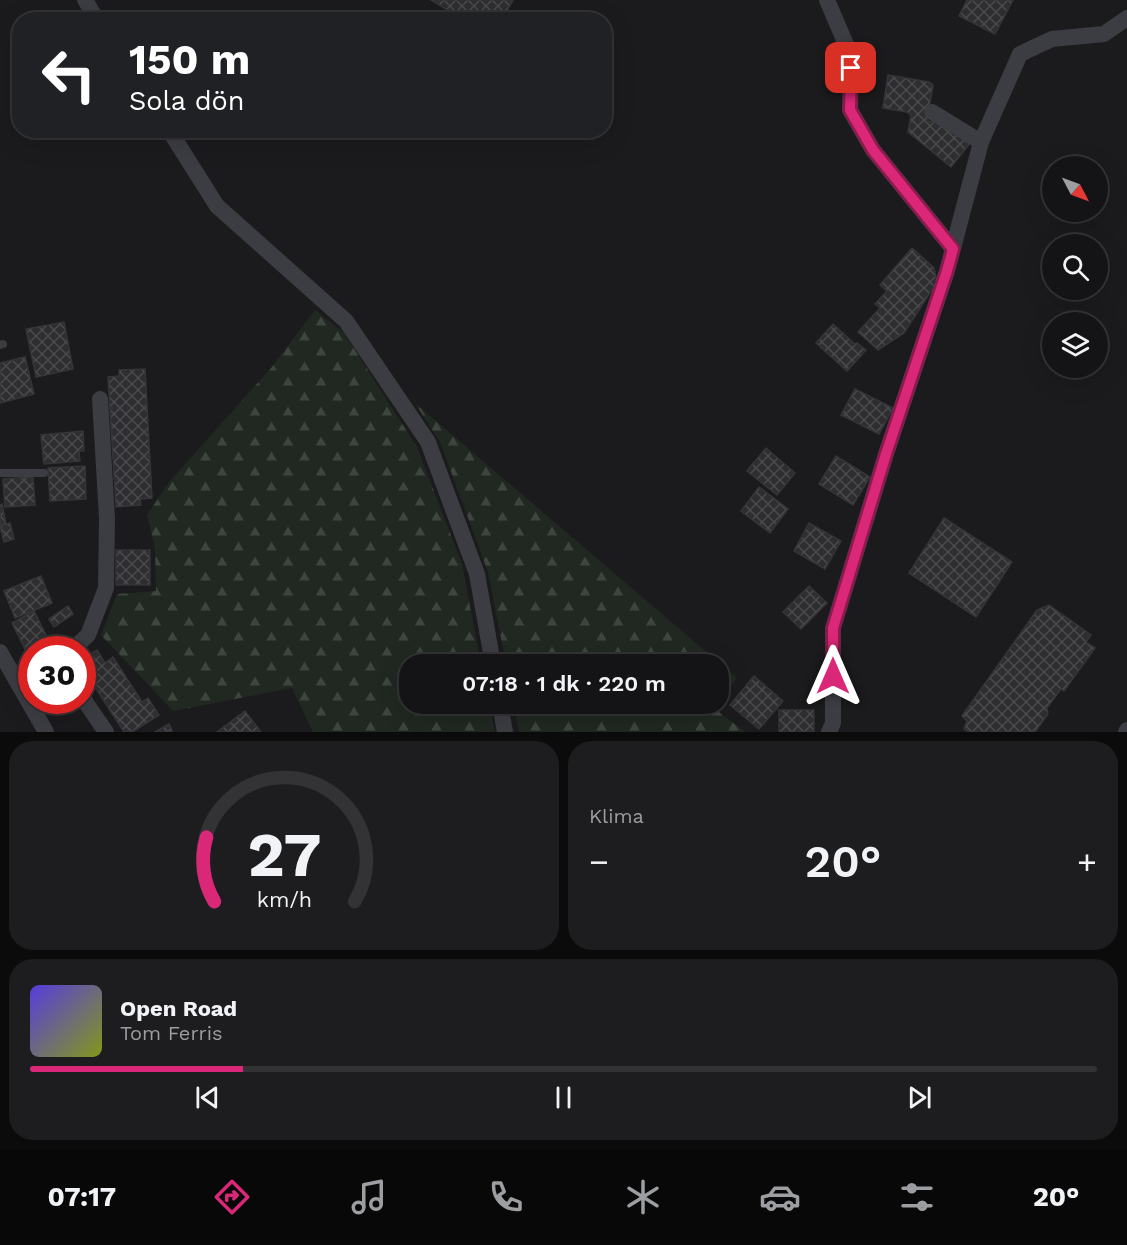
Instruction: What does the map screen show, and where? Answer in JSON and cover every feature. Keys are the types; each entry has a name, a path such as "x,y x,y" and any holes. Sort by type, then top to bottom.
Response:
{"street":[{"path":"827,0 851,56 850,110 873,150 953,249"},
{"path":"829,732 833,723 833,628 886,454 947,271 981,142 1020,54 1052,39 1104,34 1127,18"},
{"path":"932,112 981,142"},
{"path":"174,138 217,206 346,321 428,442 477,574 491,654"},
{"path":"87,636 106,588 107,519 100,399"},
{"path":"0,652 46,732"},
{"path":"94,714 106,732"},
{"path":"502,714 505,732"}],"lane":[{"path":"0,473 44,473"}],"green space":[{"path":"315,310 344,333 417,447 462,564 479,654 399,654 399,714 491,714 495,732 313,732 292,688 173,711 101,635 117,594 156,591 155,548 147,515 169,482 272,367"},
{"path":"415,403 709,654 504,654 488,572 440,442"},
{"path":"729,671 737,678 729,689"},
{"path":"516,714 722,714 745,732 519,732"}],"building":[{"path":"431,0 513,0 506,12 451,12"},
{"path":"967,0 1013,0 995,34 959,16"},
{"path":"888,75 929,82 933,85 927,121 949,124 971,142 951,167 908,132 911,115 907,112 883,108"},
{"path":"912,248 934,268 937,282 904,333 878,350 858,332 880,308 875,304 887,291 880,285"},
{"path":"64,322 73,369 36,377 26,329"},
{"path":"833,324 855,344 857,343 866,350 847,371 816,343"},
{"path":"25,357 34,394 0,403 0,363"},
{"path":"145,369 152,498 140,499 141,505 116,507 108,377 119,376 119,370"},
{"path":"855,389 893,408 879,434 841,415"},
{"path":"83,431 84,451 79,451 80,461 44,464 41,435"},
{"path":"766,448 795,473 777,495 747,471"},
{"path":"836,456 870,477 853,505 819,484"},
{"path":"85,466 86,499 50,501 48,468"},
{"path":"33,477 35,505 5,507 3,479"},
{"path":"759,487 788,509 770,533 741,511"},
{"path":"2,504 6,524 0,525 0,505"},
{"path":"944,518 1012,562 976,617 909,573"},
{"path":"10,523 14,539 4,542 0,526"},
{"path":"809,523 841,541 825,569 794,551"},
{"path":"116,550 150,550 150,585 116,585"},
{"path":"41,576 52,603 15,618 4,591"},
{"path":"809,586 827,603 801,629 783,612"},
{"path":"1049,605 1091,635 1086,642 1095,648 1064,691 1061,689 1047,708 1048,714 1035,732 968,732 964,729 967,721 962,716 1037,610"},
{"path":"68,606 73,614 54,627 49,619"},
{"path":"34,611 46,636 18,636 12,623"},
{"path":"96,651 105,663 113,657 142,702 148,698 159,715 132,732 124,732 96,689"},
{"path":"754,676 783,701 759,729 730,705"},
{"path":"779,710 814,710 814,732 779,732"},
{"path":"245,711 261,732 217,732"},
{"path":"169,724 173,732 155,732"}],"route":[{"path":"833,676 833,628 886,454 953,249 873,150 850,110 851,68"}]}
